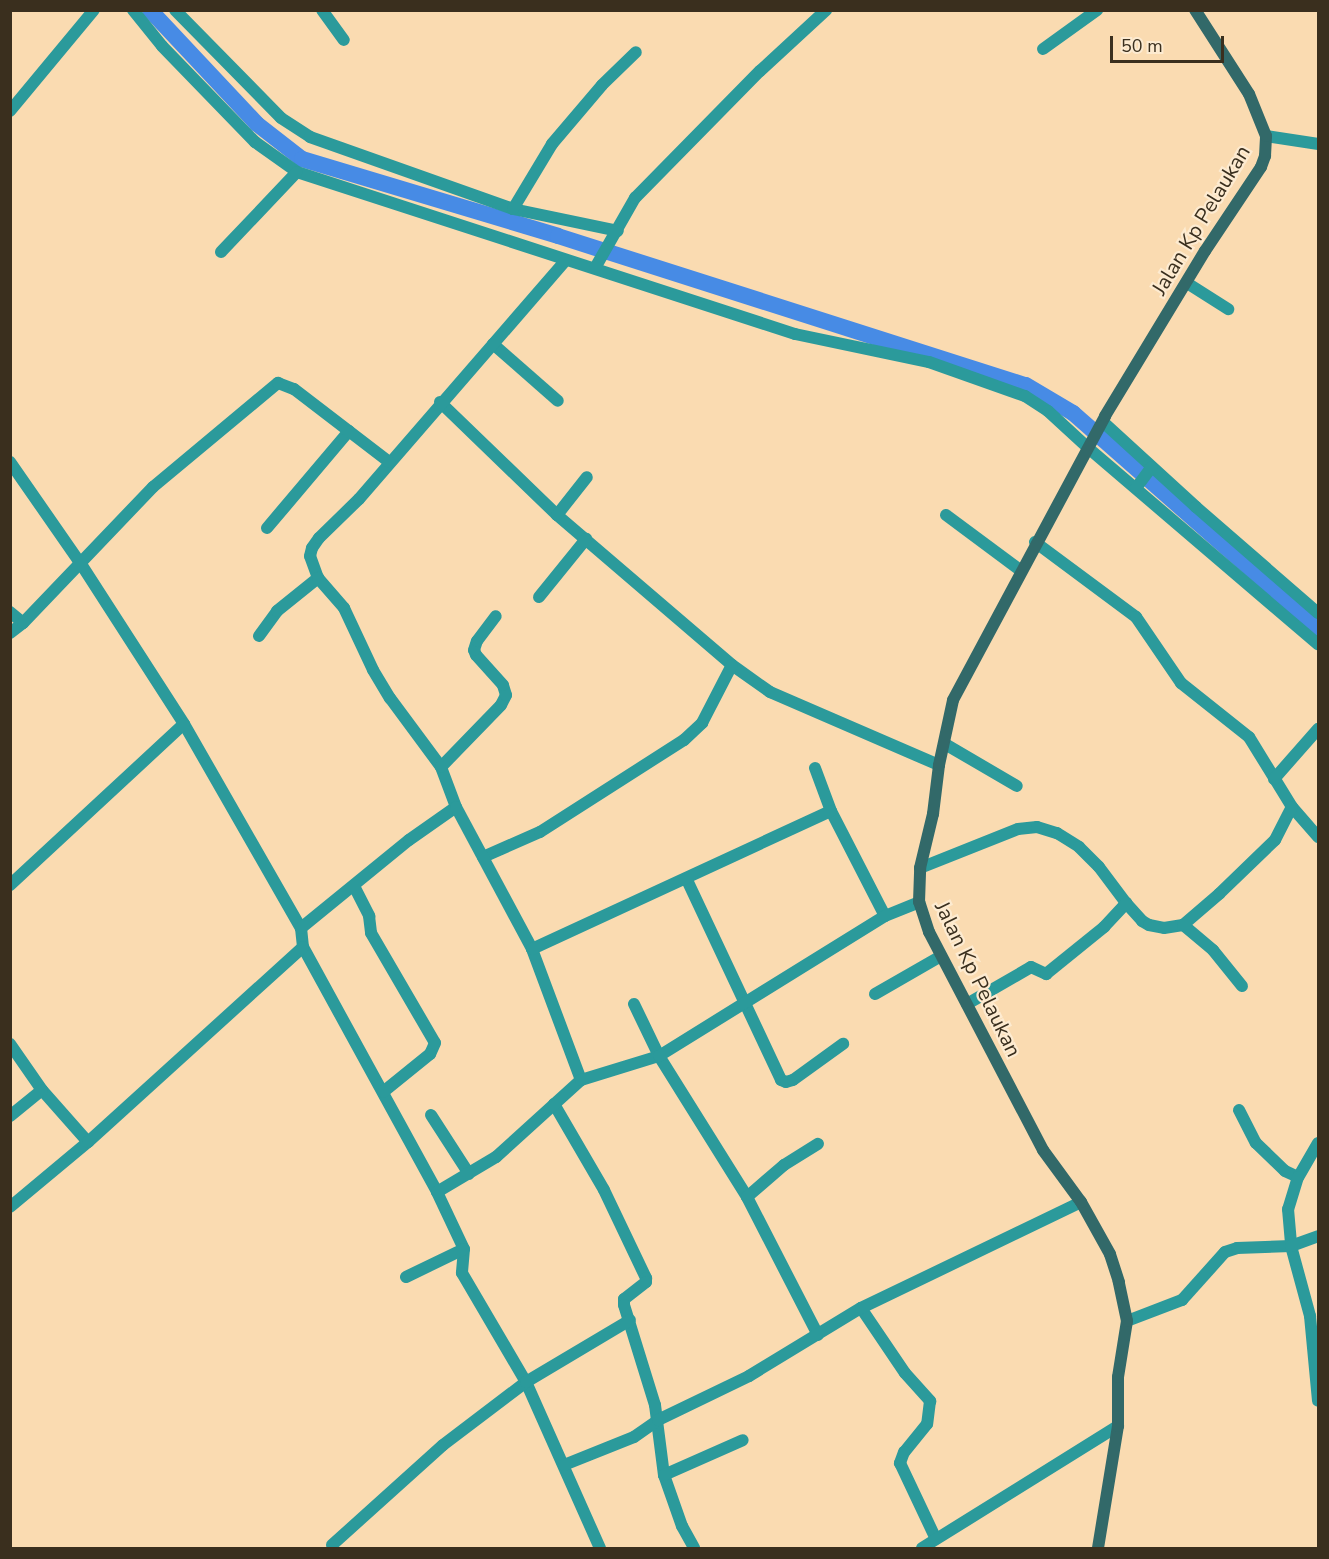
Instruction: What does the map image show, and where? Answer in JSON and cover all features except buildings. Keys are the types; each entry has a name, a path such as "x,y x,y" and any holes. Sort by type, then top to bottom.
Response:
{"street":[{"path":"10,111 94,10"},
{"path":"133,10 162,46 255,142 297,172 795,334 929,362 1025,396 1048,411 1318,644"},
{"path":"175,10 281,118 310,138 513,209 614,236"},
{"path":"322,10 344,40"},
{"path":"595,268 635,198 760,70 826,10"},
{"path":"1043,49 1096,10"},
{"name":"Jalan Kp Pelaukan","path":"1098,1548 1118,1426 1118,1377 1127,1322 1110,1254 1081,1202 1043,1150 941,956 919,902 920,867 933,814 939,765 953,700 1020,570 1088,446 1261,167 1267,145 1266,136 1250,94 1195,10"},
{"path":"513,209 531,175 558,137 602,85 636,52"},
{"path":"1266,136 1318,144"},
{"path":"221,252 297,172"},
{"path":"566,260 312,548 310,556 318,578 344,608 373,670 390,698 441,767 456,807 532,949 581,1080"},
{"path":"1187,283 1228,309"},
{"path":"493,344 558,401"},
{"path":"10,633 23,623 153,488 278,383 294,389 389,462"},
{"path":"440,402 557,515 732,665 770,692 939,765"},
{"path":"1104,419 1152,467 1318,613"},
{"path":"267,528 349,431"},
{"path":"12,467 81,564 184,724 301,928 303,948 437,1192 464,1249 462,1273 526,1382 600,1548"},
{"path":"1136,488 1152,467"},
{"path":"557,515 587,477"},
{"path":"946,515 1020,570"},
{"path":"539,597 586,539"},
{"path":"1035,542 1136,617 1182,682 1249,736 1292,807 1318,837"},
{"path":"259,636 277,611 318,578"},
{"path":"10,612 23,623"},
{"path":"441,767 501,705 506,695 504,685 474,650 477,641 496,616"},
{"path":"483,857 540,832 684,740 702,723 732,665"},
{"path":"10,885 184,724"},
{"path":"1274,779 1318,729"},
{"path":"945,744 1017,786"},
{"path":"815,768 831,811 885,916"},
{"path":"301,928 409,840 456,807"},
{"path":"920,867 1018,829 1037,826 1057,833 1079,847 1099,867 1126,903 1149,925 1164,928 1183,925 1275,840 1292,807"},
{"path":"532,949 687,880 831,811"},
{"path":"687,880 777,1074 786,1082 843,1044"},
{"path":"354,886 369,916 371,933 435,1042 429,1054 383,1092"},
{"path":"437,1192 496,1157 581,1080 659,1056 885,916 919,902"},
{"path":"967,1004 1031,967 1046,974 1104,927 1126,903"},
{"path":"1183,925 1213,950 1242,986"},
{"path":"10,1208 88,1142 303,948"},
{"path":"875,994 941,956"},
{"path":"634,1004 659,1056 730,1174 747,1197 818,1335"},
{"path":"10,1044 42,1090 88,1142"},
{"path":"10,1116 42,1090"},
{"path":"554,1104 604,1190 646,1278 646,1282 624,1299 658,1420 664,1474 682,1526 694,1548"},
{"path":"1239,1110 1256,1143 1285,1171 1298,1177"},
{"path":"431,1114 469,1174"},
{"path":"1318,1143 1298,1177 1288,1209 1291,1246 1314,1315 1318,1401"},
{"path":"747,1197 784,1165 818,1144"},
{"path":"564,1465 617,1446 658,1420 749,1376 861,1308 1081,1202"},
{"path":"1127,1322 1182,1300 1225,1252 1237,1248 1291,1246 1318,1236"},
{"path":"406,1277 464,1249"},
{"path":"861,1308 905,1373 930,1401 927,1424 904,1452 900,1463 936,1539"},
{"path":"332,1545 443,1445 526,1382 630,1320"},
{"path":"922,1548 1118,1426"},
{"path":"664,1474 743,1440"}],"waterway":[{"path":"150,10 257,124 302,159 558,236 1026,385 1073,413 1318,628"}]}
